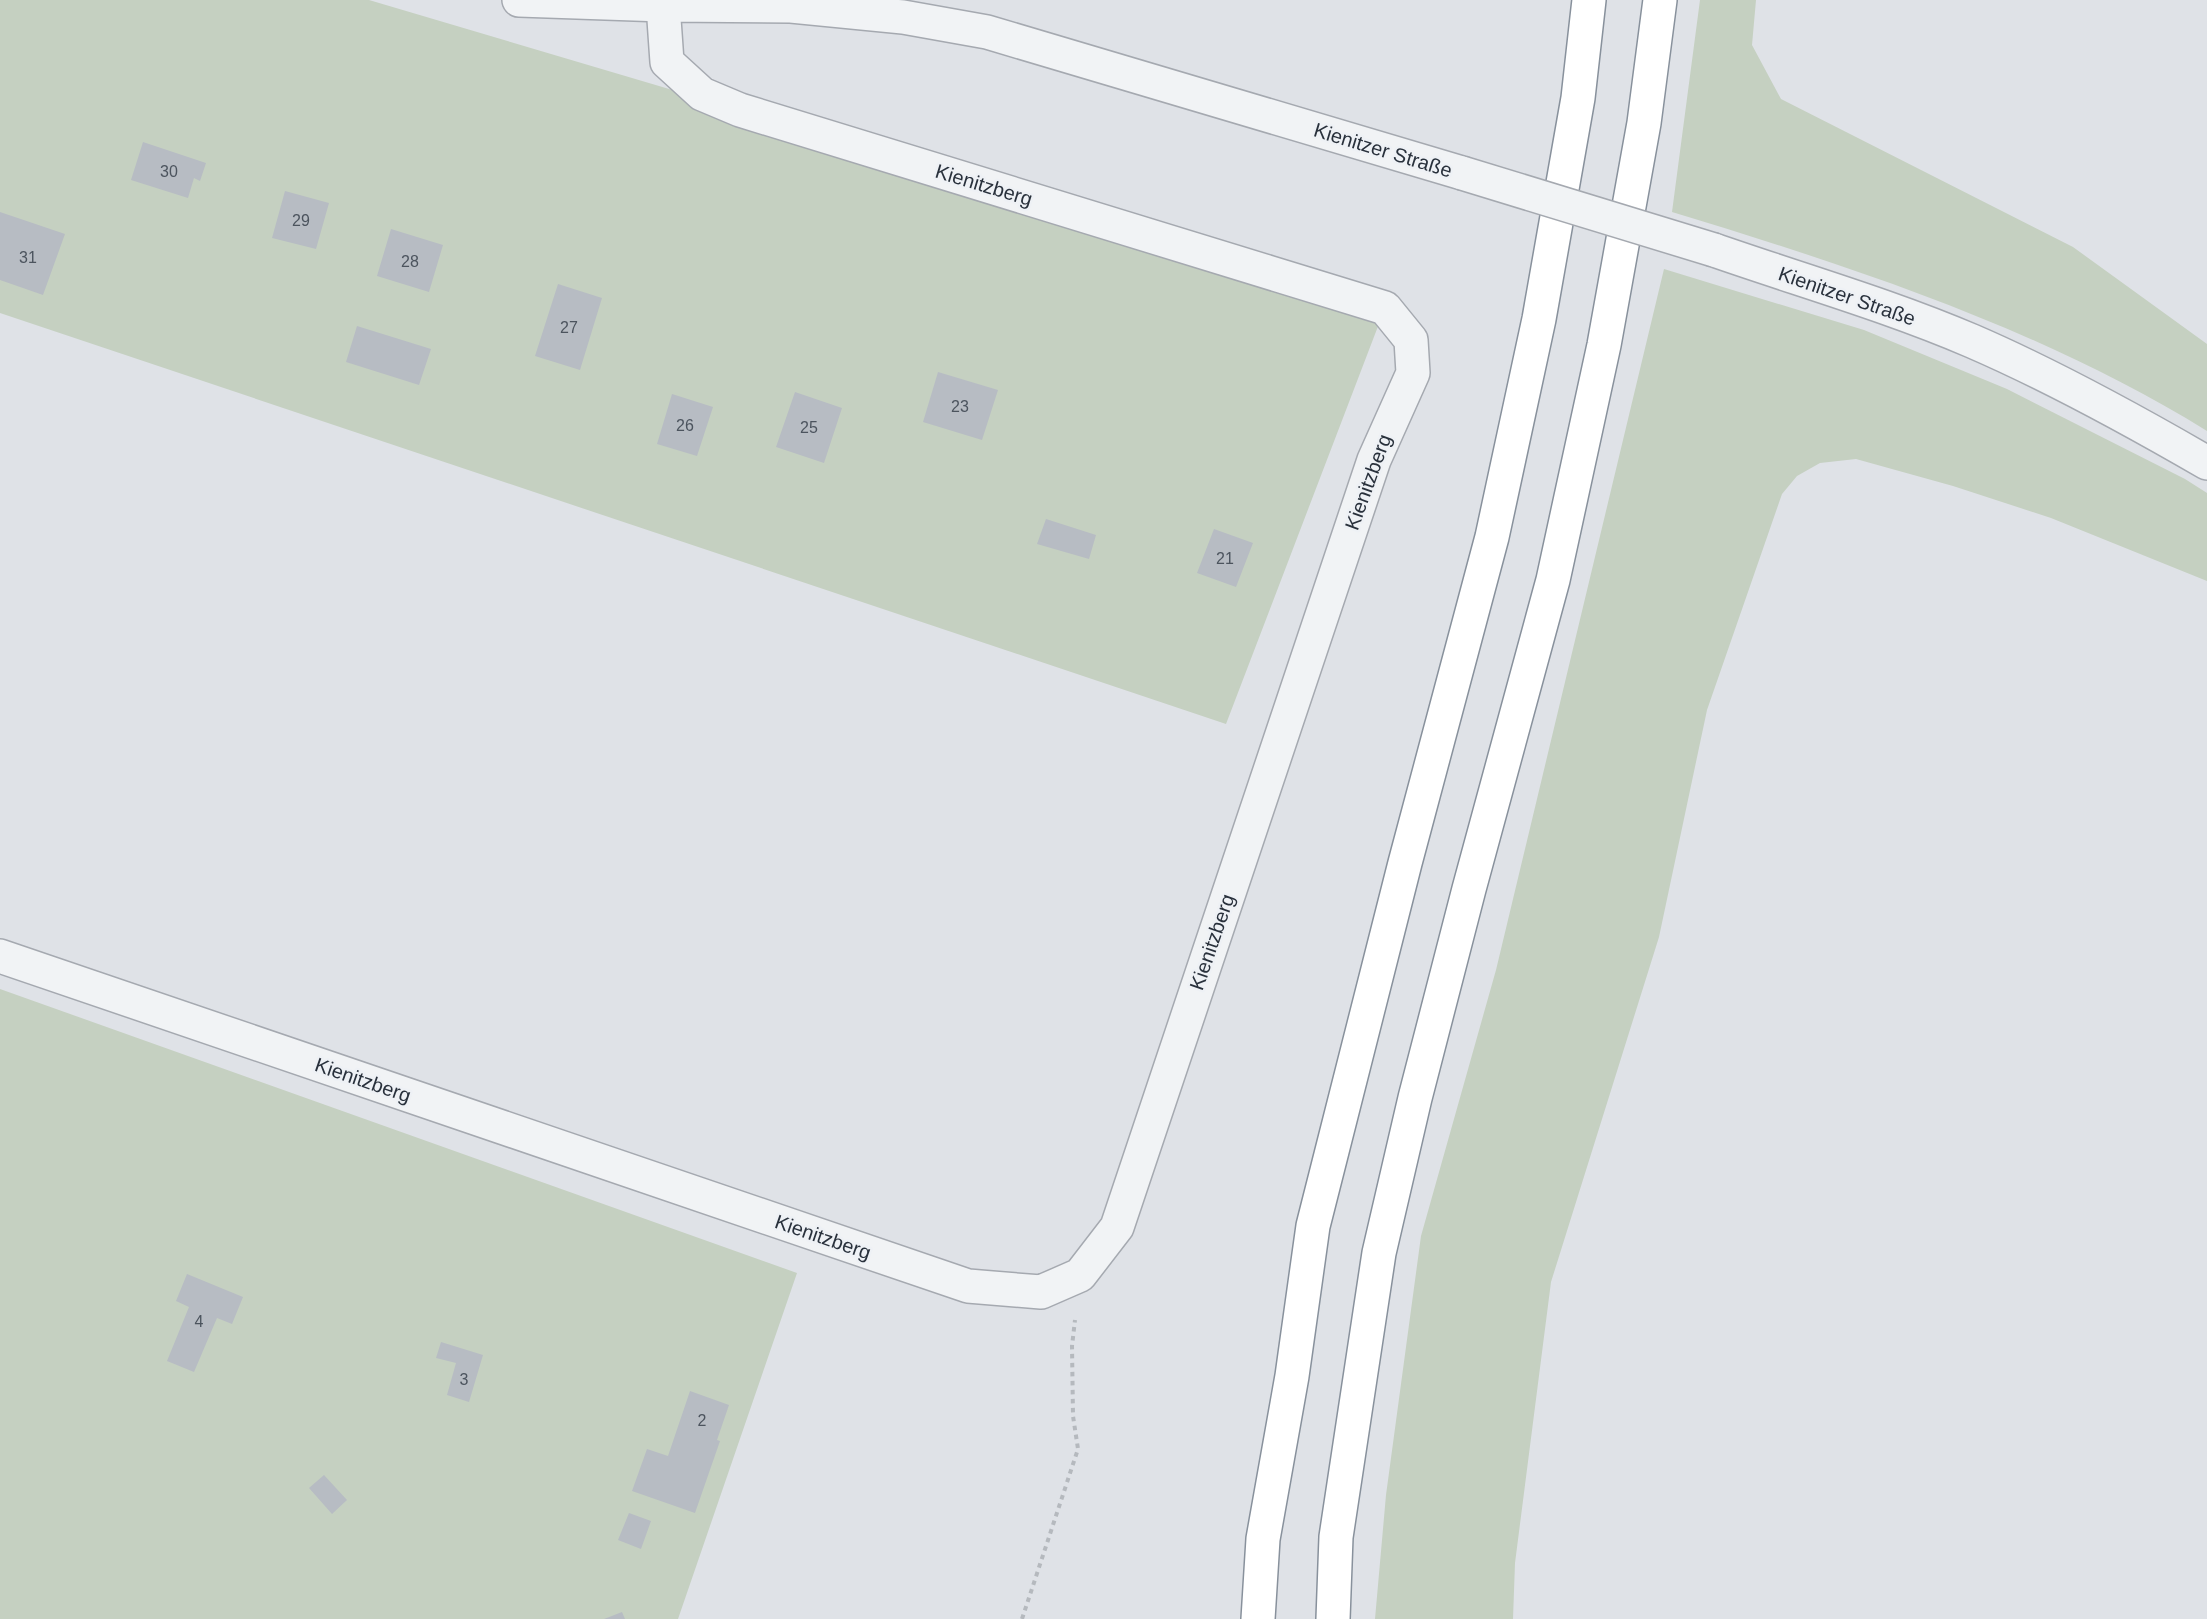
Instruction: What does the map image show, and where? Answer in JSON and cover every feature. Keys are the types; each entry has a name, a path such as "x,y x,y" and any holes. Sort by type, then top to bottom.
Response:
{"highway":[{"path":"1258,1619 1263,1539 1292,1376 1313,1226 1408,851 1492,537 1539,319 1578,98 1589,0"},
{"path":"1333,1619 1336,1537 1379,1253 1433,1028 1553,580 1604,345 1644,123 1660,0"}],"street":[{"name":"Kienitzer Straße","path":"519,0 663,5 791,6 903,17 987,32 1714,250 1896,312 1972,341 2067,387 2207,463"},
{"name":"Kienitzberg","path":"0,956 968,1286 1041,1292 1080,1275 1117,1227 1374,460 1413,373 1411,340 1385,308 740,110 702,94 667,62 663,5"}],"path":[{"path":"1022,1619 1078,1449 1073,1416 1072,1346 1080,1275"}],"green space":[{"path":"0,0 369,0 740,110 1385,308 1226,724 0,313"},
{"path":"1700,0 1756,0 1752,45 1781,99 2073,247 2207,344 2207,431 2080,362 1947,304 1879,279 1672,212"},
{"path":"1664,269 1864,330 2007,389 2185,479 2207,493 2207,581 2051,518 1953,486 1856,459 1820,463 1797,476 1782,494 1707,710 1659,937 1551,1282 1515,1563 1513,1619 1375,1619 1386,1495 1421,1236 1496,970"},
{"path":"0,989 797,1273 678,1619 0,1619"}],"building":[{"path":"143,142 206,163 200,181 194,178 188,198 131,180"},
{"path":"285,191 329,203 316,249 272,238"},
{"path":"0,212 65,234 43,295 0,280"},
{"path":"391,229 443,245 429,292 377,276"},
{"path":"558,284 602,298 580,370 535,356"},
{"path":"357,326 431,349 419,385 346,362"},
{"path":"938,372 998,390 982,440 923,422"},
{"path":"795,392 842,408 824,463 776,447"},
{"path":"672,394 713,407 697,456 657,444"},
{"path":"1046,519 1096,535 1089,559 1037,544"},
{"path":"1214,529 1253,543 1236,587 1197,573"},
{"path":"187,1274 243,1297 232,1324 217,1318 194,1372 167,1361 189,1307 176,1301"},
{"path":"441,1342 483,1355 469,1402 447,1395 456,1363 436,1358"},
{"path":"690,1391 729,1405 717,1440 720,1441 695,1513 632,1491 647,1449 668,1456"},
{"path":"324,1475 347,1500 332,1514 309,1488"},
{"path":"629,1513 651,1521 641,1549 618,1540"},
{"path":"622,1612 625,1619 604,1619"}]}
